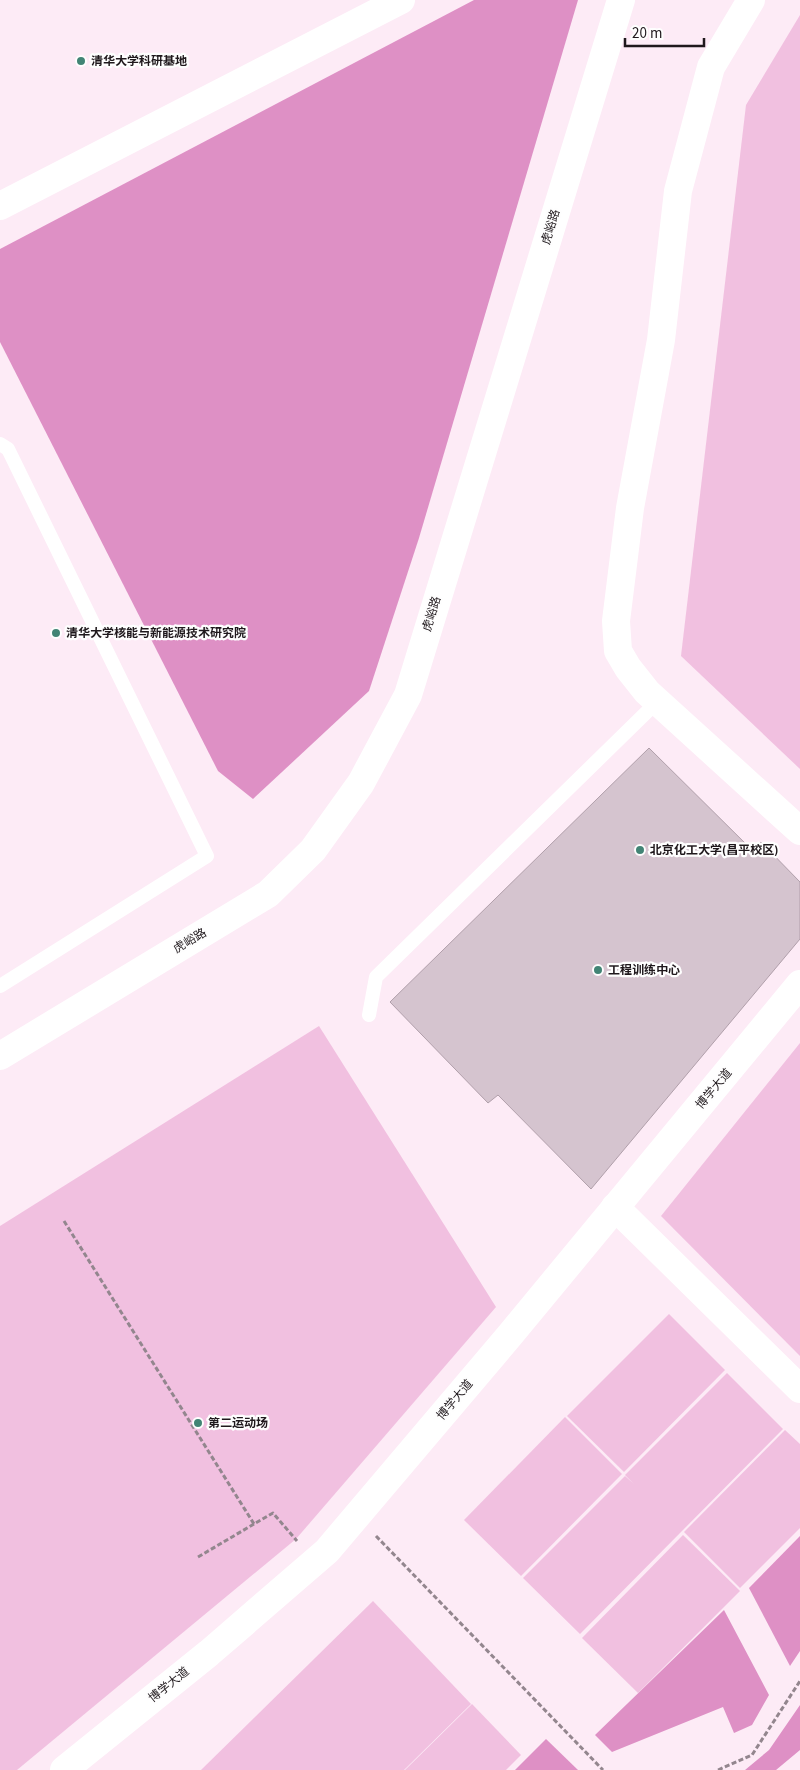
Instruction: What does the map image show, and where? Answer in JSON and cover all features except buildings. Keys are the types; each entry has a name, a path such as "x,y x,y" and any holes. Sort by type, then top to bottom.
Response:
{"street":[{"path":"0,206 402,0"},
{"name":"虎峪路","path":"0,1056 268,894 313,850 361,783 408,695 621,0"},
{"path":"750,0 711,67 678,191 661,340 630,508 616,621 618,651 628,668 658,702 800,831"},
{"name":"博学大道","path":"64,1770 209,1653 327,1551 800,984"},
{"path":"615,1207 800,1389"}],"lane":[{"path":"0,444 8,449 207,856 0,986"},
{"path":"369,1015 376,977 658,702"}],"path":[{"path":"64,1221 254,1524"},
{"path":"198,1557 273,1513 302,1546"},
{"path":"356,1516 603,1770"},
{"path":"718,1770 752,1755 800,1681"}],"shaded area":[{"path":"474,0 578,0 419,538 369,691 253,799 218,771 0,342 0,249"},
{"path":"800,15 800,769 681,656 746,105"},
{"name":"第二运动场","path":"319,1026 496,1307 296,1539 17,1770 0,1770 0,1226"},
{"path":"800,1043 800,1356 661,1216"},
{"path":"669,1314 725,1370 624,1472 567,1416"},
{"path":"727,1373 783,1429 580,1634 523,1578 625,1476 634,1484 625,1475"},
{"path":"565,1417 622,1474 521,1576 464,1520"},
{"path":"785,1430 800,1444 800,1528 740,1588 684,1532"},
{"path":"683,1535 740,1591 638,1693 582,1638"},
{"path":"800,1536 800,1651 790,1666 749,1588"},
{"path":"373,1601 471,1704 404,1770 201,1770"},
{"path":"724,1610 769,1695 752,1725 734,1733 723,1707 612,1752 595,1735"},
{"path":"472,1704 521,1755 506,1770 405,1770"},
{"path":"800,1705 800,1750 776,1770 745,1770 769,1750"},
{"path":"546,1739 578,1770 515,1770"}],"place":[{"name":"清华大学科研基地","path":"81,61"},
{"name":"清华大学核能与新能源技术研究院","path":"56,633"},
{"name":"北京化工大学(昌平校区)","path":"640,850"},
{"name":"工程训练中心","path":"598,970"},
{"name":"第二运动场","path":"198,1423"}]}
